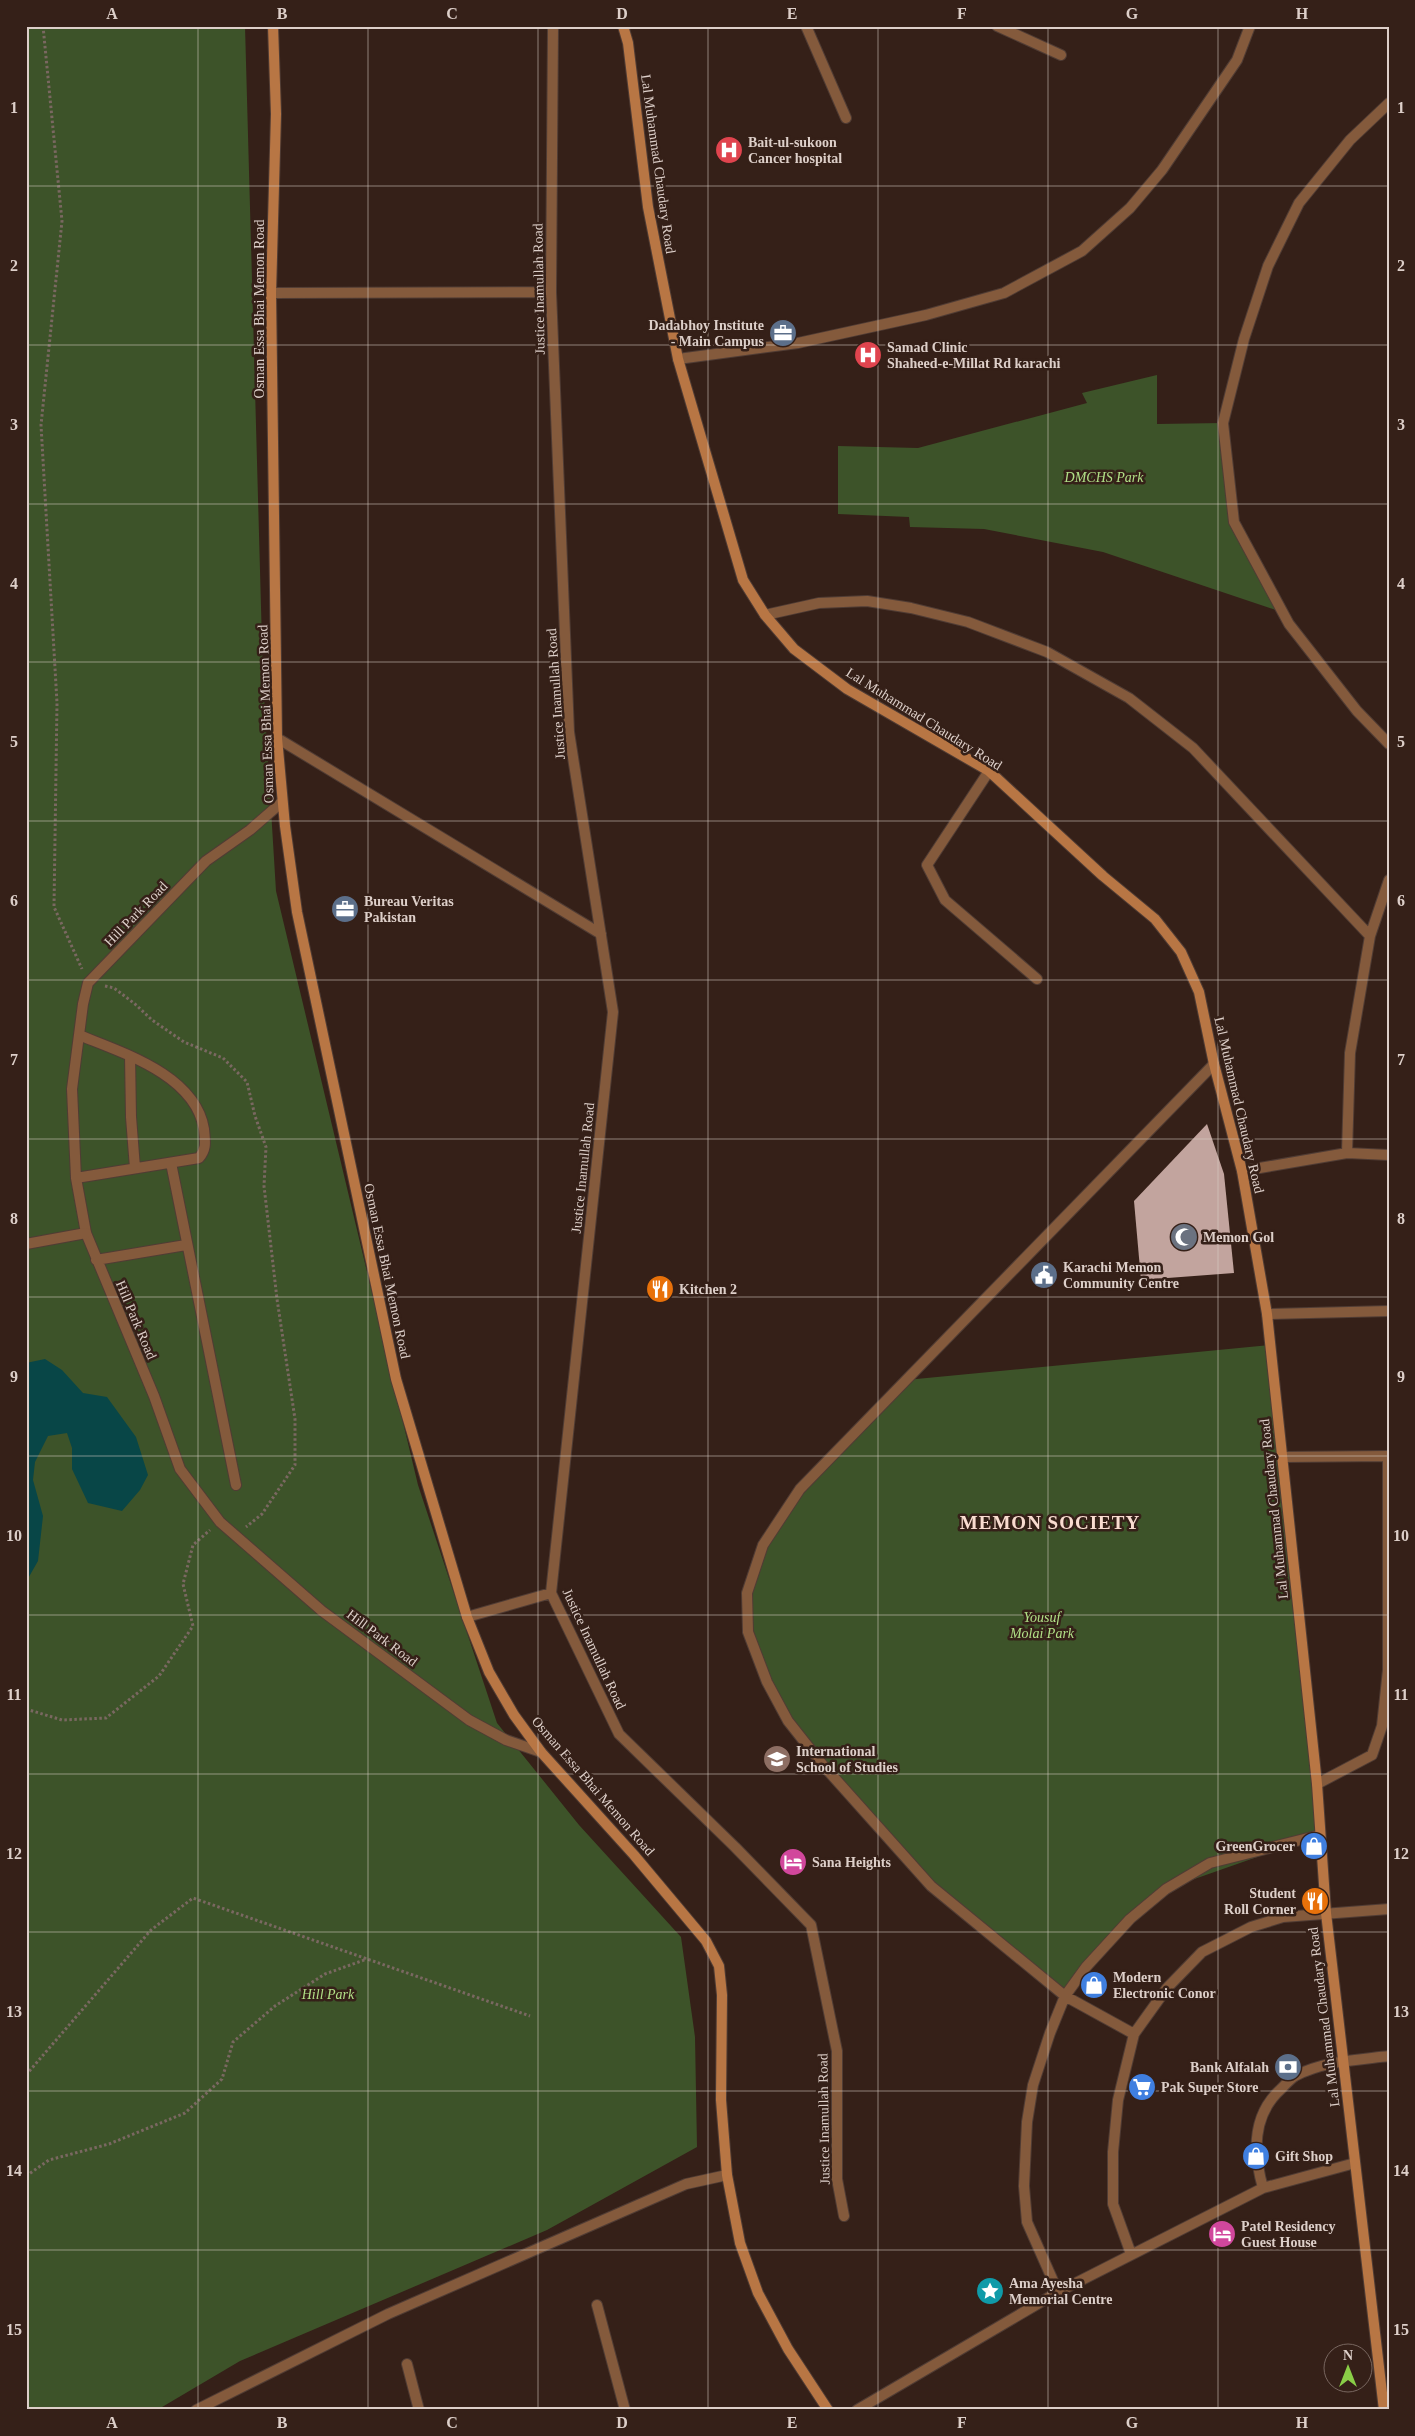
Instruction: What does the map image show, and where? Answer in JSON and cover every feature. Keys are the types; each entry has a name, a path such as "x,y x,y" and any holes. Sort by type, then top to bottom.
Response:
{"street":[{"name":"Osman Essa Bhai Memon Road","path":"273,26 276,114 271,293 278,738 282,802 297,912 396,1379 467,1617 489,1672 514,1715 541,1752 634,1854 700,1934 720,1966 722,1995 721,2100 727,2175 740,2243 758,2293 788,2349 828,2410"},
{"name":"Justice Inamullah Road","path":"553,26 551,292 569,732 602,934 612,1012 551,1593 619,1734 735,1847 811,1925 838,2051 838,2179 844,2216"},
{"name":"Lal Muhammad Chaudary Road","path":"623,26 628,43 648,207 678,359 743,580 765,615 794,649 847,689 989,771 1103,876 1155,918 1181,952 1199,992 1214,1064 1242,1171 1267,1314 1316,1784 1326,1913 1384,2410"},
{"path":"806,26 846,118"},
{"path":"997,26 1061,55"},
{"path":"678,359 798,343 926,315 1004,293 1082,251 1130,208 1162,170 1236,60 1250,26"},
{"path":"1389,103 1350,140 1299,203 1268,266 1244,339 1223,423 1234,522 1289,624 1357,710 1389,744"},
{"path":"271,293 551,292"},
{"path":"765,615 819,603 867,601 911,608 968,622 1047,652 1129,698 1193,748 1370,936"},
{"path":"278,738 602,934"},
{"path":"989,771 927,865 945,900 1037,979"},
{"name":"Hill Park Road","path":"282,802 250,830 206,861 88,983 83,1004 72,1088 76,1178 86,1233 154,1396 180,1469 220,1522 322,1611 469,1720 506,1740 541,1752"},
{"path":"1348,1153 1350,1053 1370,936 1389,880"},
{"path":"76,1178 199,1158 205,1151 202,1122 196,1106 183,1091 160,1072 130,1056 79,1035"},
{"path":"130,1056 131,1117 135,1168"},
{"path":"1134,2034 1065,1996 931,1886 822,1764 788,1721 767,1682 748,1632 747,1594 763,1545 800,1489 1214,1064"},
{"path":"1242,1171 1348,1153 1389,1155"},
{"path":"170,1163 236,1485"},
{"path":"26,1244 86,1233"},
{"path":"96,1260 186,1245"},
{"path":"1267,1314 1389,1311"},
{"path":"1282,1457 1388,1456 1388,1670 1382,1726 1372,1755 1316,1784"},
{"path":"467,1617 551,1593"},
{"path":"1058,2292 1027,2222 1024,2186 1027,2122 1033,2085 1050,2033 1065,1996 1086,1967 1130,1919 1166,1889 1210,1863 1320,1835"},
{"path":"1131,2254 1113,2204 1113,2152 1118,2100 1134,2034 1167,1988 1202,1952 1251,1927 1283,1917 1389,1909"},
{"path":"1263,2188 1257,2169 1257,2136 1261,2115 1269,2099 1294,2077 1326,2064 1389,2056"},
{"path":"857,2410 1058,2292 1263,2188 1354,2163"},
{"path":"196,2410 388,2314 686,2184 727,2175"},
{"path":"598,2305 625,2410"},
{"path":"407,2364 419,2410"}],"path":[{"path":"43,26 62,221 41,425 56,703 54,907 88,983 114,988 152,1020 184,1042 223,1058 248,1082 255,1116 266,1147 264,1186 277,1299 295,1419 295,1465 262,1514 236,1536"},
{"path":"26,1709 62,1720 106,1718 159,1676 193,1626 183,1584 193,1545 220,1522"},
{"path":"26,2075 151,1930 193,1898 530,2016"},
{"path":"26,2176 48,2160 109,2144 185,2113 222,2079 233,2042 275,2006 325,1974 368,1958"}],"green space":[{"name":"Hill Park","path":"26,26 245,26 263,679 276,891 418,1485 497,1723 579,1825 681,1937 695,2037 697,2147 547,2230 240,2361 157,2410 26,2410"},
{"name":"DMCHS Park","path":"1157,375 1157,424 1223,423 1234,522 1282,612 1103,552 984,529 910,527 909,517 838,514 838,446 918,448 1087,403 1082,393"},
{"name":"Yousuf Molai Park","path":"1270,1345 1320,1835 1166,1889 1130,1919 1065,1996 931,1886 788,1721 748,1632 747,1593 763,1545 800,1489 906,1380"}],"water":[{"path":"45,1359 62,1370 83,1393 107,1397 136,1437 148,1475 140,1490 122,1511 88,1503 72,1469 72,1448 67,1433 48,1436 35,1462 33,1480 43,1516 38,1561 26,1582 26,1363"}],"building":[{"name":"Memon Gol","path":"1207,1124 1224,1174 1234,1273 1141,1280 1134,1201"}],"place":[{"name":"Bait-ul-sukoon Cancer hospital","path":"729,150"},
{"name":"Dadabhoy Institute - Main Campus","path":"783,333"},
{"name":"Samad Clinic Shaheed-e-Millat Rd karachi","path":"868,355"},
{"name":"Bureau Veritas Pakistan","path":"345,909"},
{"name":"Memon Gol","path":"1184,1237"},
{"name":"Karachi Memon Community Centre","path":"1044,1275"},
{"name":"Kitchen 2","path":"660,1289"},
{"name":"International School of Studies","path":"777,1759"},
{"name":"GreenGrocer","path":"1314,1846"},
{"name":"Sana Heights","path":"793,1862"},
{"name":"Student Roll Corner","path":"1315,1901"},
{"name":"Modern Electronic Conor","path":"1094,1985"},
{"name":"Bank Alfalah","path":"1288,2067"},
{"name":"Pak Super Store","path":"1142,2087"},
{"name":"Gift Shop","path":"1256,2156"},
{"name":"Patel Residency Guest House","path":"1222,2234"},
{"name":"Ama Ayesha Memorial Centre","path":"990,2291"}],"district":[{"name":"MEMON SOCIETY","path":"1050,1522"}]}
